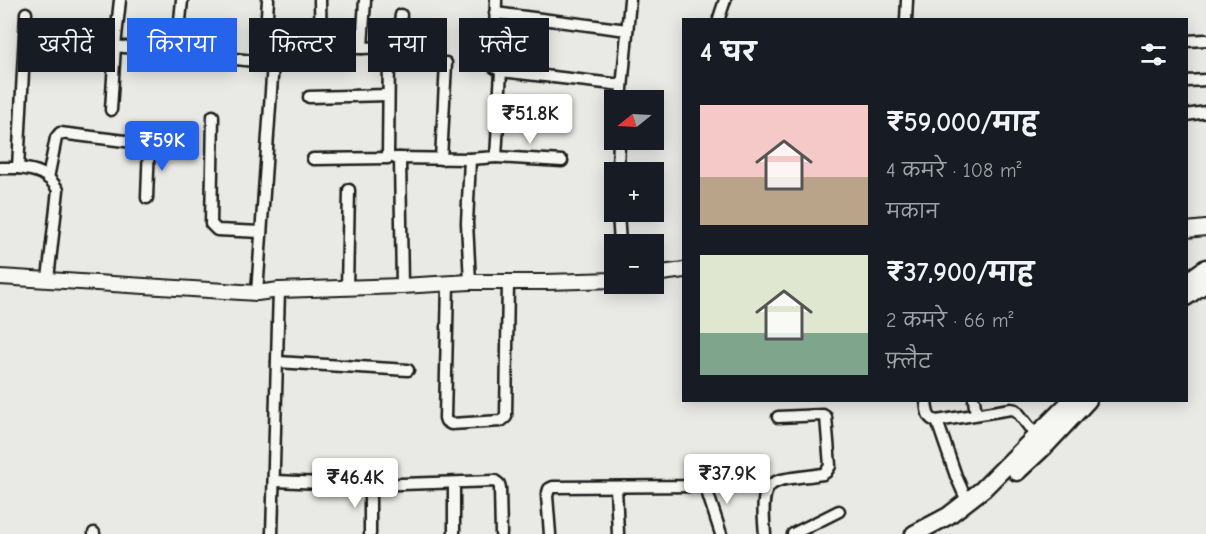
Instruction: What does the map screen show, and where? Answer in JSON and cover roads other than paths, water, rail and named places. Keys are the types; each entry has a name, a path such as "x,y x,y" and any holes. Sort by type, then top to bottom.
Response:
{"main road":[{"path":"1188,281 1206,268"},
{"path":"1188,296 1206,283"},
{"path":"914,534 948,516 967,501 1037,438 1070,402"},
{"path":"936,534 962,520 997,490 1046,445 1086,402"}],"street":[{"path":"120,0 115,46 127,47"},
{"path":"180,18 182,0"},
{"path":"267,18 268,0"},
{"path":"320,0 322,47 368,48"},
{"path":"362,48 365,0"},
{"path":"495,18 496,0"},
{"path":"622,90 630,0"},
{"path":"719,18 725,0"},
{"path":"906,18 907,0"},
{"path":"18,168 26,13"},
{"path":"495,13 627,30"},
{"path":"1188,41 1206,40"},
{"path":"111,110 113,72"},
{"path":"257,293 274,72"},
{"path":"388,72 402,286"},
{"path":"441,159 446,72"},
{"path":"496,157 501,72"},
{"path":"509,72 622,86"},
{"path":"1188,81 1206,80"},
{"path":"309,97 388,95"},
{"path":"1188,114 1206,112"},
{"path":"213,116 211,224 217,230 261,232"},
{"path":"48,178 56,138 60,134 165,144"},
{"path":"147,198 149,144"},
{"path":"313,159 496,157 562,161"},
{"path":"470,159 466,223 470,282"},
{"path":"0,168 34,169 53,181 58,190 48,279"},
{"path":"347,288 349,190"},
{"path":"1188,230 1206,228"},
{"path":"664,273 682,270"},
{"path":"0,277 257,293 279,290 470,282 604,280"},
{"path":"448,283 445,418 452,424 501,422 506,417 508,282"},
{"path":"272,534 279,290"},
{"path":"277,362 408,370"},
{"path":"926,402 929,417 932,421 937,422 1002,409 1016,410 1037,438"},
{"path":"974,402 976,414"},
{"path":"765,534 764,496 770,483 823,474 830,466 826,417 778,417"},
{"path":"937,422 967,501"},
{"path":"275,481 370,485 495,481 499,484 501,534"},
{"path":"550,534 548,496 549,489 553,487 705,485 733,482"},
{"path":"454,483 454,534"},
{"path":"370,485 370,534"},
{"path":"705,485 721,534"},
{"path":"616,487 618,534"},
{"path":"793,534 839,511"}]}
